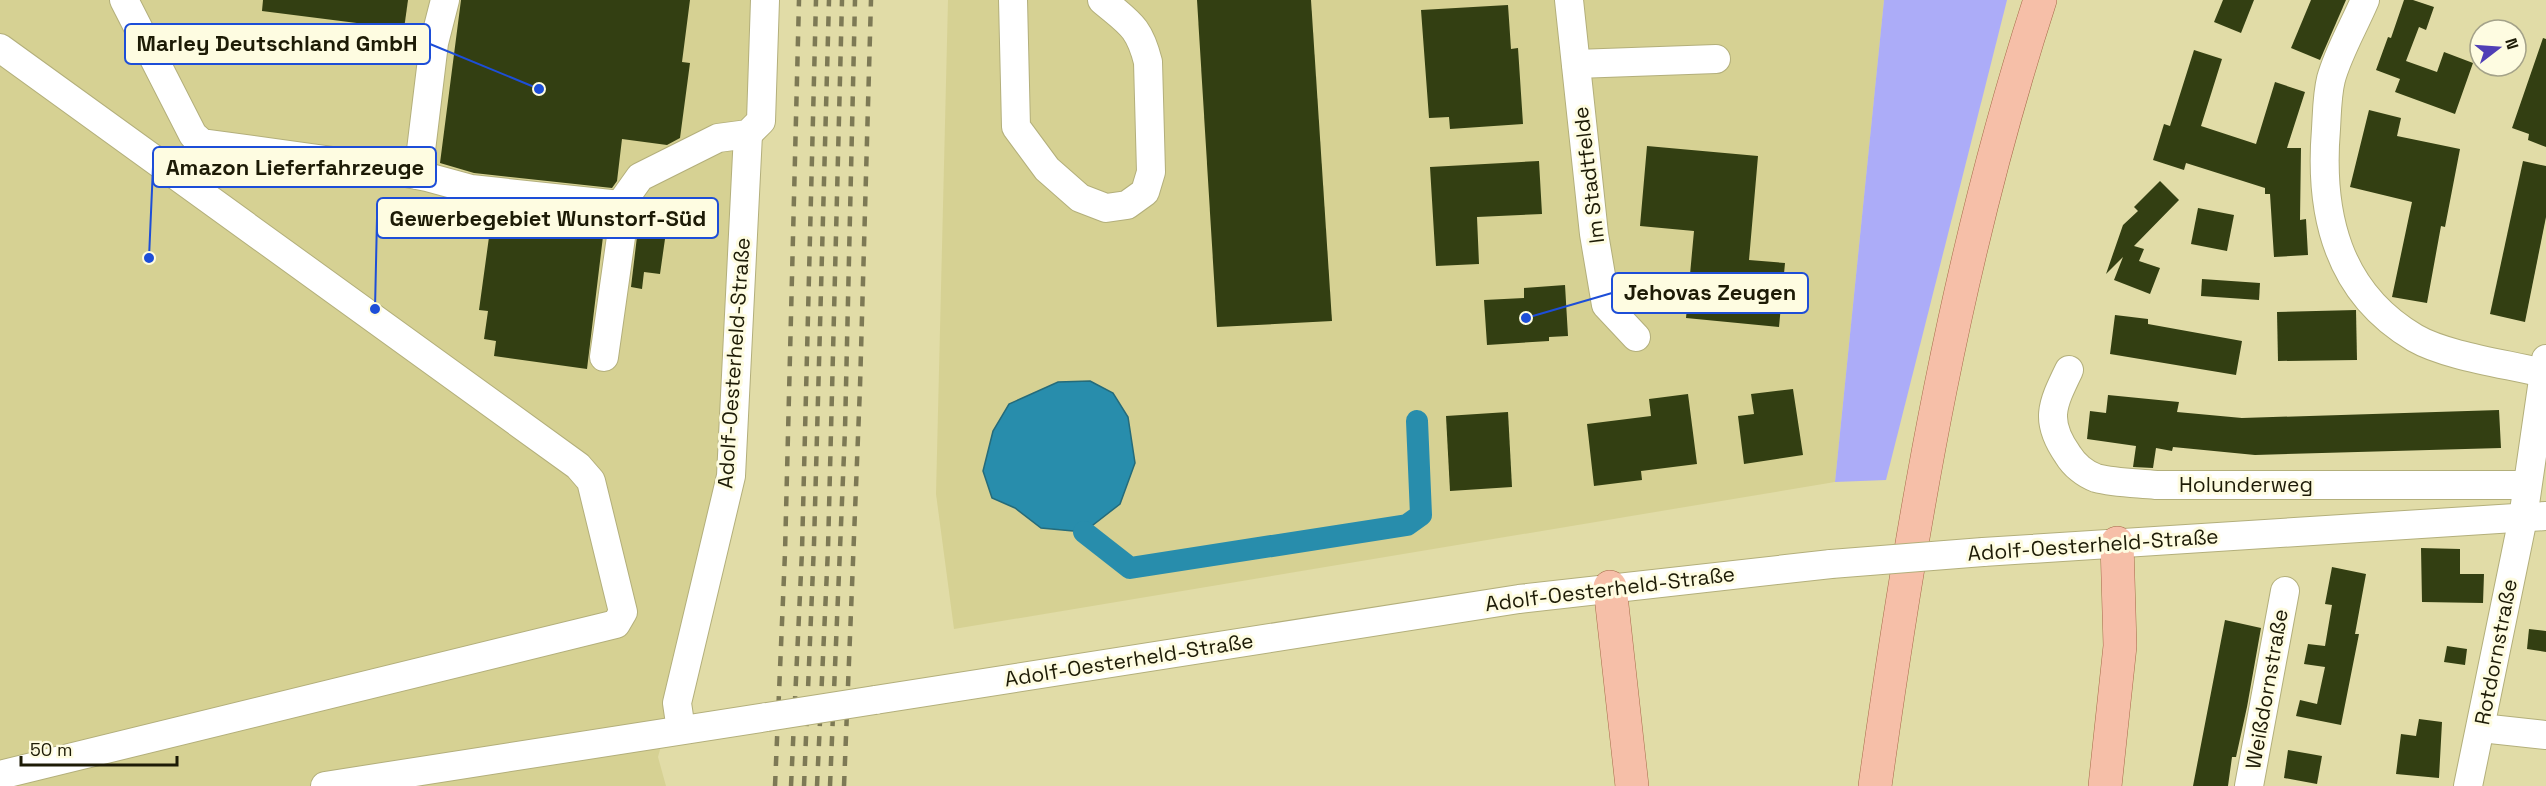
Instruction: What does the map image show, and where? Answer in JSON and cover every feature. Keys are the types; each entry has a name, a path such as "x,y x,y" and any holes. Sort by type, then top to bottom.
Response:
{"main road":[{"path":"1875,786 1899,617 1938,392 1959,295 2015,74 2040,0"},
{"path":"2105,786 2120,646 2117,543"},
{"path":"1610,587 1632,786"}],"street":[{"path":"124,0 193,135 202,142 418,175 471,189 620,205"},
{"path":"418,175 435,44 445,0"},
{"path":"604,357 622,230 620,205 640,177 718,138 748,134 761,121 765,0"},
{"path":"1013,0 1016,127 1047,169 1080,198 1106,208 1127,205 1145,192 1151,172 1148,62 1145,48 1140,33 1102,0"},
{"name":"Im Stadtfelde","path":"1569,0 1594,234 1605,305 1636,337"},
{"path":"2366,0 2331,80 2323,164 2324,195 2338,249 2362,292 2387,318 2416,339 2448,350 2544,366"},
{"path":"0,48 578,466 591,481 622,612 616,624 0,775"},
{"path":"1576,64 1716,59"},
{"name":"Adolf-Oesterheld-Straße","path":"681,730 677,703 731,476 748,134"},
{"name":"Rotdornstraße","path":"2468,786 2534,517 2526,485 2544,366"},
{"name":"Holunderweg","path":"2069,370 2055,398 2051,419 2057,439 2072,461 2096,478 2156,485 2526,485"},
{"name":"Adolf-Oesterheld-Straße","path":"325,786 1610,587 1831,564 1983,552 2534,517"},
{"name":"Weißdornstraße","path":"2249,786 2285,591"},
{"path":"2481,728 2546,735"}],"shaded area":[{"path":"0,0 760,0 747,429 658,757 666,786 0,786"},
{"path":"948,0 1884,0 1835,482 954,629 936,494"},
{"path":"1884,0 2007,0 1886,480 1835,482"},
{"path":"1090,381 1113,393 1128,417 1135,463 1120,504 1084,532 1041,528 1015,508 992,498 983,471 993,431 1009,404 1058,382"}],"building":[{"path":"263,0 408,0 404,29 262,11"},
{"path":"461,0 690,0 682,62 690,63 680,138 667,145 622,139 617,181 612,188 474,173 440,163"},
{"path":"1197,0 1311,0 1332,321 1217,327"},
{"path":"2223,0 2254,0 2241,33 2214,22"},
{"path":"2311,0 2346,0 2320,60 2291,48"},
{"path":"2404,0 2413,0 2434,7 2426,30 2419,27 2406,61 2437,72 2444,52 2468,61 2468,77 2455,114 2395,92 2400,79 2376,70 2388,37 2391,38"},
{"path":"1508,5 1511,49 1518,48 1523,124 1450,129 1449,117 1429,118 1421,10"},
{"path":"2543,38 2546,39 2546,147 2528,140 2529,134 2512,128"},
{"path":"2194,50 2222,59 2201,126 2256,144 2275,82 2305,92 2287,148 2301,148 2300,220 2306,219 2308,255 2274,257 2270,194 2265,194 2265,188 2186,163 2184,170 2153,160 2164,124 2170,126"},
{"path":"2369,110 2401,118 2397,136 2460,149 2445,227 2441,226 2427,303 2392,297 2412,202 2350,187"},
{"path":"1647,146 1758,156 1749,260 1785,263 1779,327 1686,318 1694,231 1640,226"},
{"path":"1539,161 1542,214 1477,217 1479,264 1436,266 1430,167"},
{"path":"2523,161 2546,166 2546,217 2525,322 2490,314"},
{"path":"2160,181 2179,200 2134,246 2144,249 2139,261 2160,268 2150,294 2114,280 2123,257 2106,274 2123,225 2138,211 2134,207"},
{"path":"493,208 605,220 587,369 494,356 496,341 484,339 488,311 479,310"},
{"path":"2198,208 2234,215 2227,251 2191,244"},
{"path":"638,228 666,232 660,274 644,272 642,289 631,287"},
{"path":"2202,279 2260,283 2259,300 2201,296"},
{"path":"1565,285 1568,336 1549,337 1549,341 1487,345 1484,300 1524,298 1524,288"},
{"path":"2356,310 2357,360 2278,361 2277,312"},
{"path":"2115,315 2148,319 2148,324 2242,341 2236,375 2110,354"},
{"path":"1793,389 1803,455 1744,464 1738,416 1754,414 1751,394"},
{"path":"1688,394 1697,464 1641,471 1642,480 1594,486 1587,424 1651,416 1649,399"},
{"path":"2108,395 2179,402 2177,412 2242,418 2499,410 2501,448 2255,455 2173,447 2172,451 2156,448 2153,468 2133,467 2136,446 2087,439 2090,411 2106,413"},
{"path":"1508,412 1512,487 1450,491 1446,416"},
{"path":"2421,548 2460,549 2460,574 2484,574 2483,603 2422,602"},
{"path":"2332,567 2366,574 2355,634 2359,634 2341,725 2296,716 2300,700 2317,704 2325,667 2304,664 2308,644 2325,646 2332,605 2325,604"},
{"path":"2225,620 2261,628 2247,707 2236,757 2232,757 2228,786 2193,786"},
{"path":"2529,629 2546,631 2546,652 2527,649"},
{"path":"2447,646 2467,649 2465,665 2444,662"},
{"path":"2419,719 2442,722 2439,778 2396,774 2401,734 2416,736"},
{"path":"2288,750 2322,756 2317,784 2284,778"}],"waterway":[{"path":"1084,532 1130,568 1407,525 1421,515 1417,421"}],"railway":[{"path":"775,786 785,553 799,0"},
{"path":"791,786 802,551 816,0"},
{"path":"804,786 814,544 829,0"},
{"path":"817,786 828,549 842,0"},
{"path":"830,786 845,430 855,0"},
{"path":"844,786 860,387 871,0"}],"place":[{"name":"Marley Deutschland GmbH","path":"539,89"},
{"name":"Amazon Lieferfahrzeuge","path":"149,258"},
{"name":"Gewerbegebiet Wunstorf-Süd","path":"375,309"},
{"name":"Jehovas Zeugen","path":"1526,318"}]}
